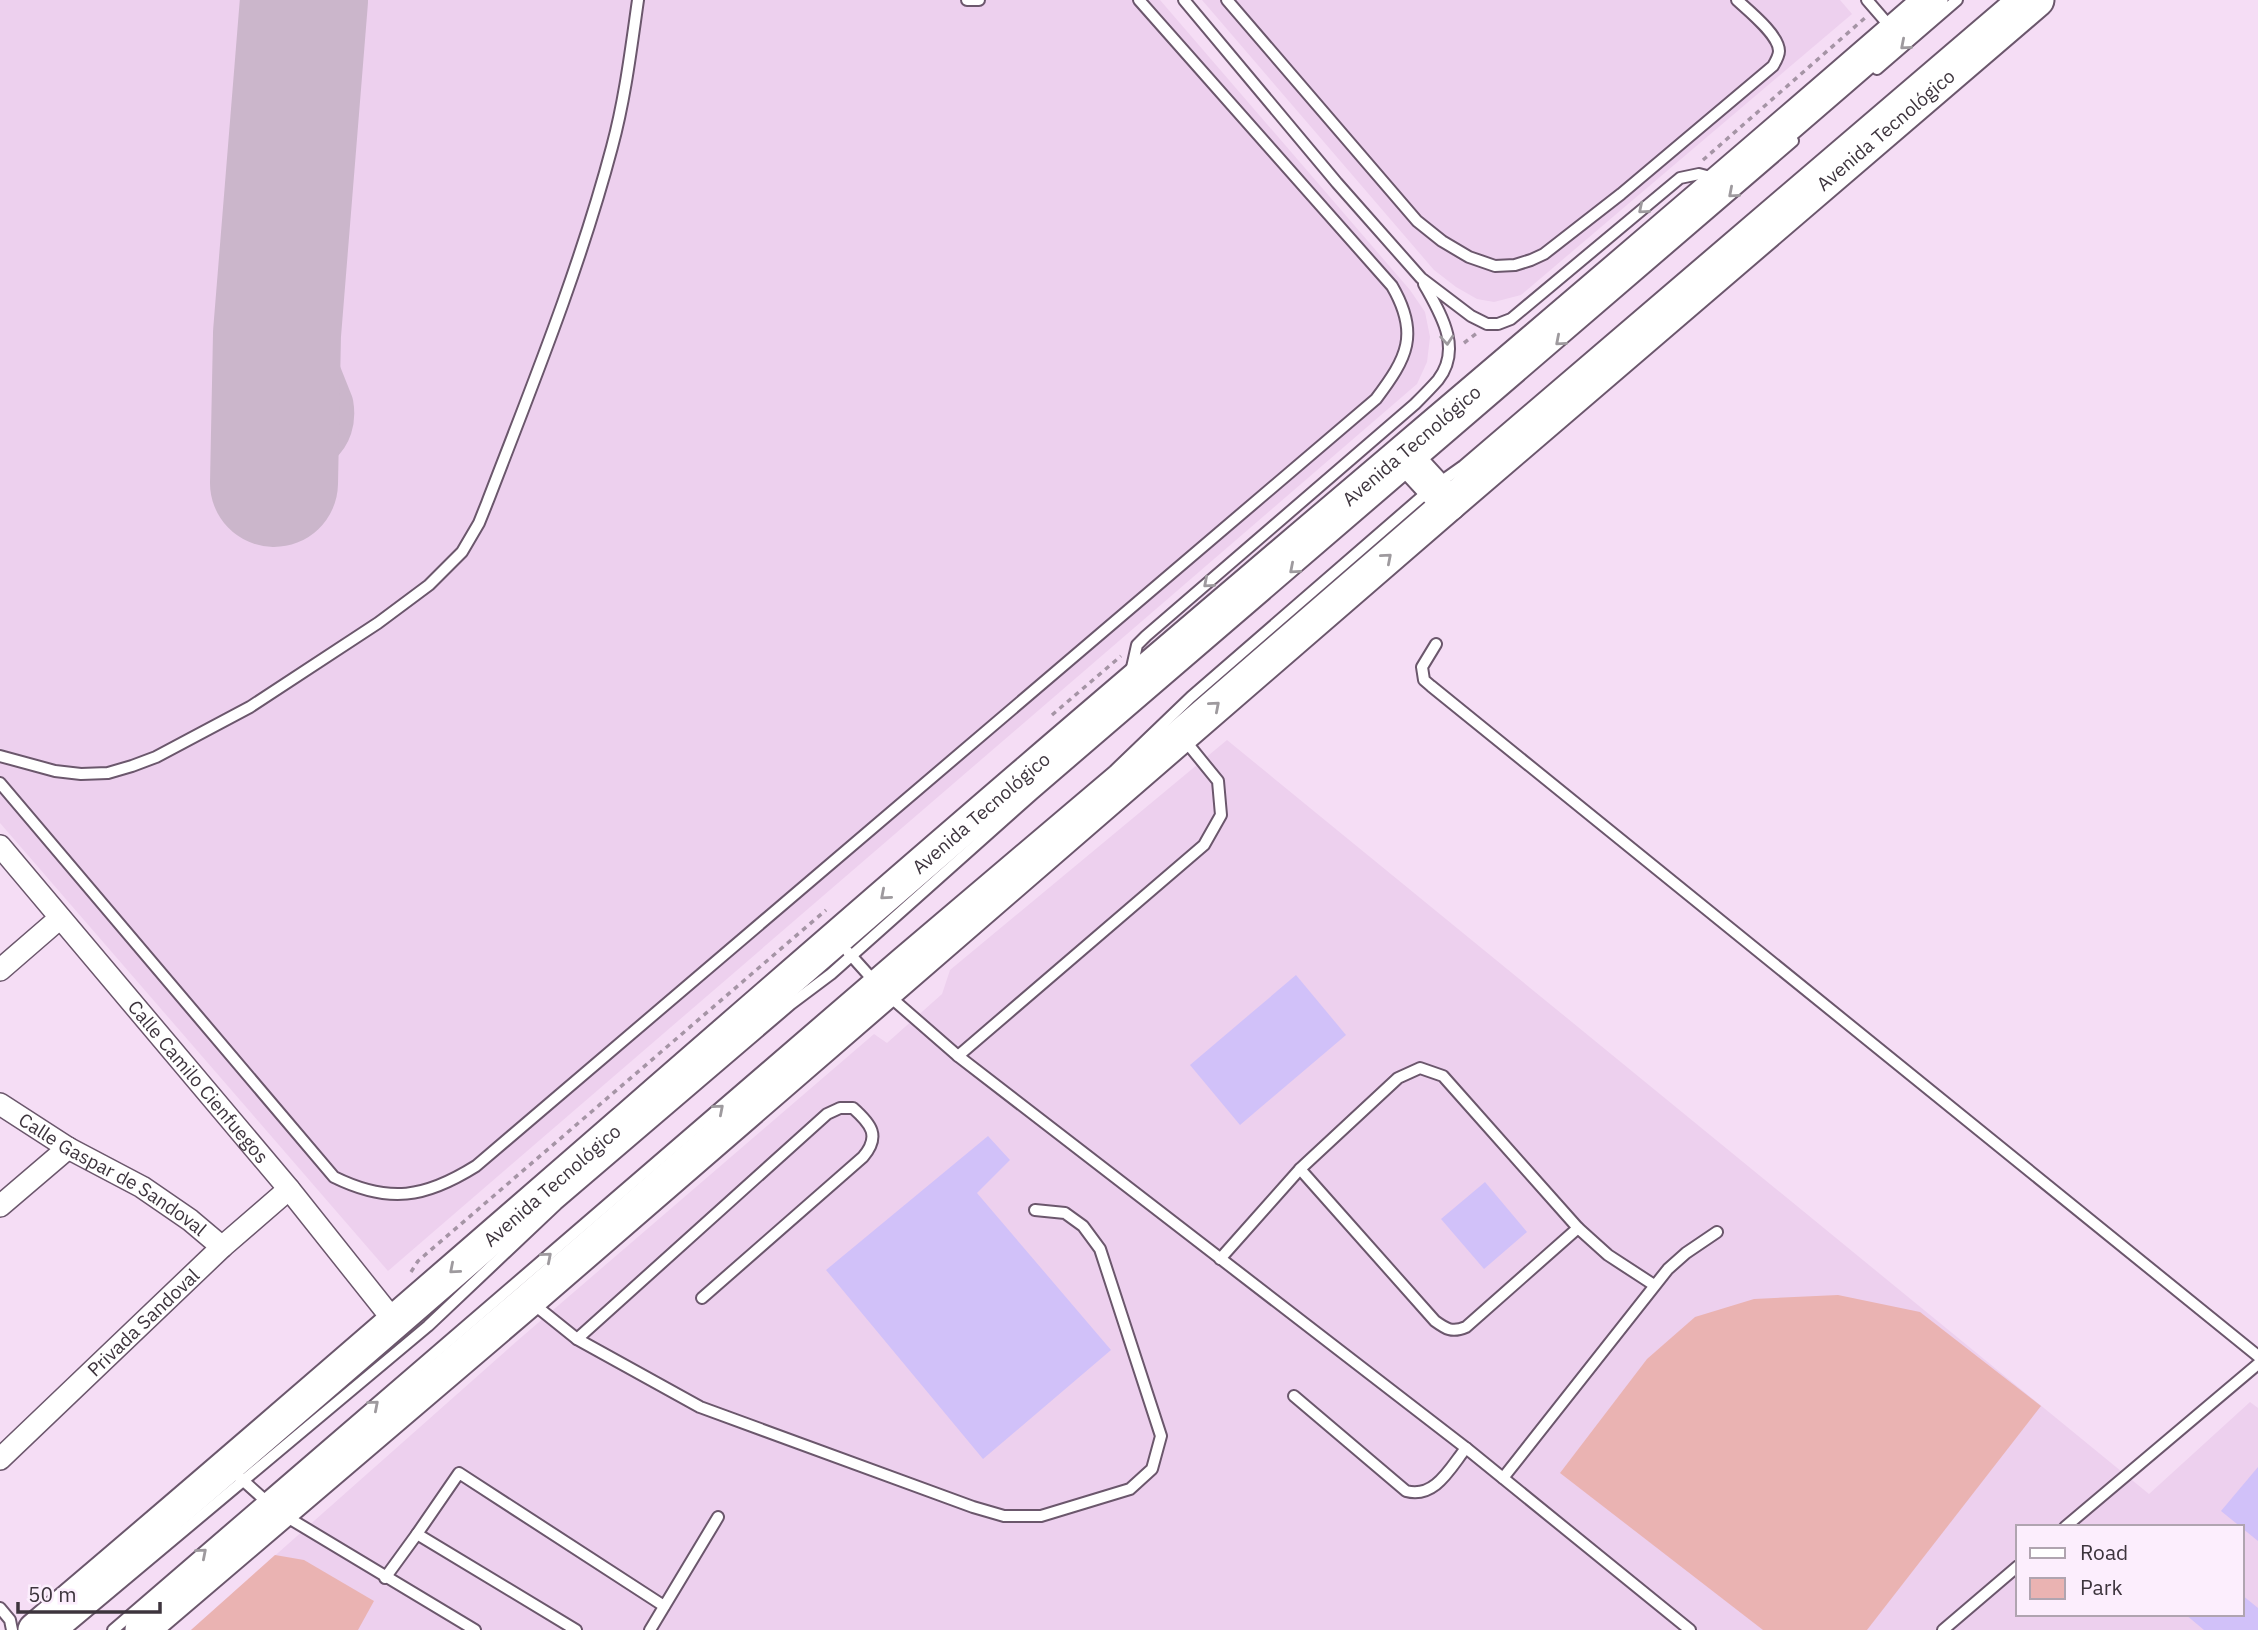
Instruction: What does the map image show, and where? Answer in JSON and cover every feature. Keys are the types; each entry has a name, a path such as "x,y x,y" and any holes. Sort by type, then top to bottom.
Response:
{"main road":[{"name":"Avenida Tecnológico","path":"142,1630 271,1506 529,1300 878,985 1181,735 1424,478 1885,21 1931,0"},
{"name":"Avenida Tecnológico","path":"35,1630 235,1473 394,1321 844,947 1128,686 1424,478 2037,0"}],"street":[{"name":"Calle Camilo Cienfuegos","path":"0,846 289,1189 394,1321"},
{"path":"0,970 60,918"},
{"name":"Calle Gaspar de Sandoval","path":"0,1104 68,1147 142,1187 190,1220 222,1247"},
{"path":"0,1206 68,1147"},
{"name":"Privada Sandoval","path":"0,1460 222,1247 289,1189"}],"lane":[{"path":"0,755 55,771 81,774 108,772 156,757 250,708 378,623 429,585 462,552 487,503 535,379 592,218 613,144 638,0"},
{"path":"967,0 979,0"},
{"path":"0,783 334,1177 357,1188 390,1194 417,1193 450,1182 476,1166 1376,399 1396,372 1407,347 1408,326 1402,304 1392,286 1139,0"},
{"path":"1184,0 1336,183 1421,278 1471,316 1486,324 1498,324 1511,319 1680,178 1699,174 1724,180"},
{"path":"1227,0 1417,221 1442,241 1469,257 1495,265 1515,265 1544,254 1622,194 1773,66 1780,47 1774,37 1737,0"},
{"path":"1867,0 1885,21"},
{"path":"1865,79 1957,0"},
{"path":"65,1630 235,1473 428,1326 557,1204 844,947 1424,478 1463,466 2008,0"},
{"path":"113,1630 271,1506 878,985 1114,771 1424,478 1804,132"},
{"path":"1128,686 1137,645 1415,404 1439,379 1447,365 1449,336 1444,320 1421,278"},
{"path":"1436,644 1422,667 1424,680 2258,1356"},
{"path":"958,1056 1204,845 1221,815 1218,781 1181,735"},
{"path":"844,947 878,985 958,1056 1466,1448 1690,1630"},
{"path":"1220,1259 1300,1170 1398,1077 1420,1068 1443,1076 1578,1228 1608,1255 1654,1285"},
{"path":"577,1339 827,1114 840,1108 853,1108 869,1125 874,1137 871,1147 863,1157 702,1298"},
{"path":"1300,1170 1435,1321 1447,1330 1457,1331 1466,1327 1578,1228"},
{"path":"529,1300 577,1339 700,1407 973,1507 1004,1516 1041,1516 1130,1489 1152,1469 1161,1436 1100,1249 1083,1226 1065,1213 1035,1210"},
{"path":"1503,1478 1654,1285 1686,1252 1717,1232"},
{"path":"2067,1525 2258,1364"},
{"path":"1294,1396 1406,1491 1416,1494 1427,1492 1438,1483 1466,1448"},
{"path":"235,1473 271,1506 385,1578 475,1630"},
{"path":"385,1578 458,1473 664,1606"},
{"path":"650,1630 718,1517"},
{"path":"417,1534 576,1630"},
{"path":"1943,1630 2016,1568"},
{"path":"0,1608 10,1620 12,1630"}],"path":[{"path":"1690,175 1696,166 1885,21"},
{"path":"1448,353 1470,339 1486,324"},
{"path":"1046,720 1120,656 1137,645"},
{"path":"408,1276 418,1261 834,903"}],"shaded area":[{"path":"0,0 1160,0 1410,290 1425,312 1430,337 1427,362 1417,384 388,1271 0,823"},
{"path":"1202,0 1840,0 1852,14 1521,295 1494,302 1477,299 1434,270"},
{"path":"1227,740 2149,1494 2250,1402 2258,1408 2258,1630 191,1630 517,1341 874,1034 887,1043 942,994 950,970"}],"green space":[{"path":"1838,1295 1920,1312 2041,1406 1867,1630 1763,1630 1560,1473 1647,1359 1695,1317 1754,1299"},
{"path":"275,1555 304,1560 374,1601 358,1630 191,1630"}],"building":[{"path":"1296,975 1346,1035 1240,1125 1190,1065"},
{"path":"988,1136 1010,1160 977,1193 1111,1350 983,1459 826,1270"},
{"path":"1485,1182 1527,1232 1484,1269 1441,1219"},
{"path":"2258,1467 2258,1541 2244,1530 2244,1525 2238,1525 2221,1511"},
{"path":"2244,1597 2258,1608 2258,1630 2204,1630 2187,1616 2244,1616"}],"taxiway":[{"path":"277,334 241,392 240,423 250,439 265,449 283,452 302,449 317,440 327,426 328,405 281,287"}],"runway":[{"path":"274,483 277,334 304,0"}]}
